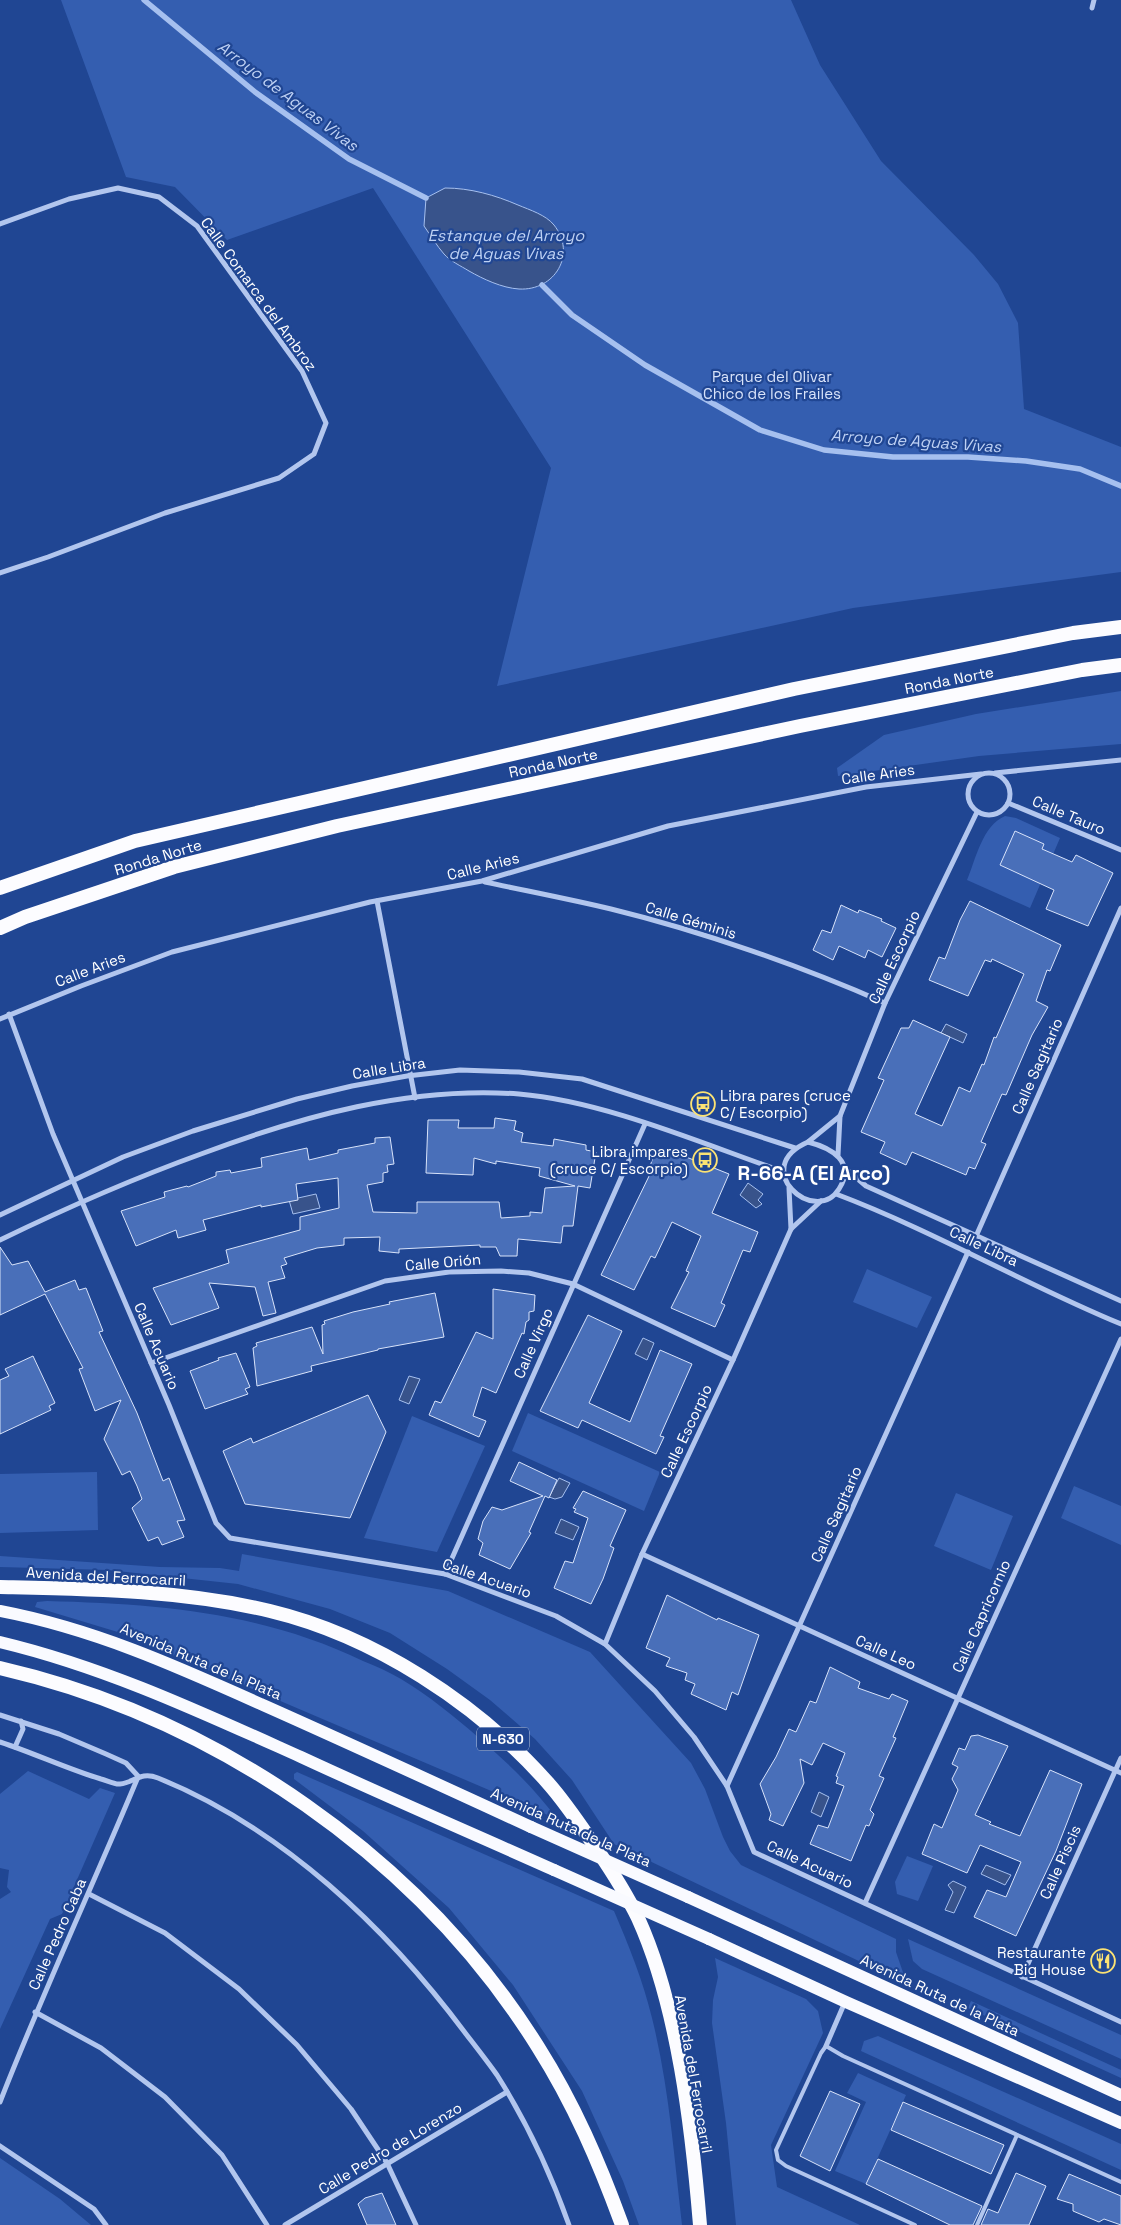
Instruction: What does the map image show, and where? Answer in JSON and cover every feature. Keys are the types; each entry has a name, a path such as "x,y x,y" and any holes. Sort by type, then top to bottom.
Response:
{"highway":[{"name":"Ronda Norte","path":"0,888 135,841 794,689 1073,634 1121,627"},
{"name":"Ronda Norte","path":"0,928 25,917 174,867 337,826 810,724 1082,670 1121,665"},
{"name":"Avenida del Ferrocarril","path":"0,1587 165,1593 272,1612 345,1637 409,1668 463,1706 504,1740 548,1783 613,1874 637,1917 653,1959 673,2031 695,2171 700,2225"},
{"path":"0,1668 69,1686 180,1730 233,1758 280,1787 374,1857 451,1932 517,2016 562,2087 598,2159 622,2225"}],"main road":[{"name":"Avenida Ruta de la Plata","path":"0,1611 40,1618 126,1645 367,1751 1121,2095"},
{"path":"0,1642 36,1650 123,1680 200,1712 846,2002 1121,2123"}],"street":[{"path":"1092,8 1094,0"},
{"name":"Calle Comarca del Ambroz","path":"0,224 69,199 118,188 158,197 197,226 302,371 326,423 314,454 279,478 165,513 0,573"},
{"path":"992,773 1002,777 1007,782 1010,796 1008,803 998,813 991,815 977,812 969,802 967,795 970,782 981,774 1121,760"},
{"name":"Calle Aries","path":"0,1019 172,952 377,901 482,881 668,826 866,786 981,774"},
{"name":"Calle Tauro","path":"1008,803 1121,850"},
{"name":"Calle Escorpio","path":"840,1116 885,1003 977,812"},
{"name":"Calle Géminis","path":"482,881 612,909 724,942 850,988 885,1003"},
{"path":"377,901 415,1098"},
{"name":"Calle Sagitario","path":"977,1234 1121,908"},
{"name":"Calle Acuario","path":"9,1014 53,1134 151,1363 216,1523 230,1538 445,1574 556,1616 605,1644 655,1691 689,1730 726,1786 754,1852 1121,2022"},
{"name":"Calle Libra","path":"0,1215 123,1158 193,1131 298,1099 352,1086 411,1075 460,1070 519,1072 582,1079 794,1148"},
{"path":"0,1240 132,1179 249,1136 354,1107 462,1093 520,1094 579,1104 646,1124 784,1172"},
{"path":"808,1142 825,1146 838,1155 845,1168 843,1182 836,1194 822,1200 803,1199 789,1188 784,1172 786,1161 794,1148 808,1142 840,1116"},
{"path":"838,1155 840,1116"},
{"name":"Calle Virgo","path":"445,1574 646,1124"},
{"name":"Calle Libra","path":"845,1168 866,1186 1121,1300"},
{"name":"Calle Escorpio","path":"789,1188 791,1229"},
{"name":"Calle Libra","path":"836,1194 968,1252 1083,1308 1121,1324"},
{"name":"Calle Escorpio","path":"605,1644 642,1554 733,1360 791,1229 822,1200"},
{"name":"Calle Sagitario","path":"726,1786 968,1252"},
{"name":"Calle Orión","path":"151,1363 385,1281 449,1272 501,1271 529,1273 573,1284 733,1360"},
{"name":"Calle Capricornio","path":"865,1903 1121,1339"},
{"name":"Calle Leo","path":"642,1554 1118,1771"},
{"path":"0,1715 59,1734 126,1763 138,1776"},
{"path":"15,1747 23,1729 21,1721"},
{"path":"0,1742 90,1776 120,1784 138,1776 155,1777 193,1794 238,1820 293,1858 340,1896 382,1935 444,2005 507,2092 556,2190 569,2225"},
{"name":"Calle Piscis","path":"1022,1976 1118,1771 1121,1758"},
{"name":"Calle Pedro Caba","path":"0,2102 36,2012 89,1894 138,1776"},
{"path":"89,1894 166,1933 239,1989 298,2045 351,2109 387,2163 416,2225"},
{"path":"826,2046 846,2002"},
{"path":"36,2012 102,2048 166,2097 222,2156 267,2225"},
{"name":"Calle Pedro de Lorenzo","path":"284,2225 507,2092"},
{"path":"0,2146 94,2209 106,2225"}],"lane":[{"path":"915,2225 786,2166 778,2160 776,2150 826,2046 843,2056 1121,2182"},
{"path":"977,2225 1017,2135"}],"green space":[{"name":"Parque del Olivar Chico de los Frailes","path":"61,0 791,0 820,65 881,161 974,255 998,284 1018,323 1024,409 1121,447 1121,572 853,608 497,686 551,468 373,188 227,240 175,187 126,177"},
{"path":"1121,691 1121,744 979,756 838,776 837,768 884,735 976,714"},
{"path":"1005,816 1016,818 1060,838 1030,908 967,880 985,835 997,821"},
{"path":"867,1269 932,1297 917,1328 853,1302"},
{"path":"528,1413 660,1472 644,1511 512,1451"},
{"path":"412,1416 485,1446 437,1552 364,1538"},
{"path":"97,1472 98,1530 0,1533 0,1474"},
{"path":"1074,1486 1121,1506 1121,1545 1061,1518"},
{"path":"956,1493 1013,1516 991,1570 934,1546"},
{"path":"242,1554 448,1591 590,1652 691,1763 705,1789 723,1837 730,1851 741,1865 896,1939 896,1952 907,1984 614,1844 572,1780 535,1739 490,1700 447,1669 390,1633 330,1609 238,1584 108,1570 0,1567 0,1556 160,1567 220,1568 239,1571"},
{"path":"37,1602 169,1608 209,1614 287,1631 325,1644 392,1674 441,1707 490,1747 511,1767 540,1797 557,1819 121,1633 35,1607"},
{"path":"28,1771 89,1799 100,1788 115,1793 62,1914 50,1919 0,2029 0,1899 11,1892 7,1887 9,1870 0,1868 0,1794"},
{"path":"297,1772 614,1911 640,1977 658,2044 670,2121 682,2225 639,2225 623,2181 582,2091 513,1985 449,1908 363,1831 294,1779 294,1774"},
{"path":"907,1856 933,1866 918,1901 897,1894 895,1882"},
{"path":"908,1939 1121,2035 1121,2059 922,1969 913,1961"},
{"path":"715,1958 806,1999 818,2011 823,2033 771,2145 777,2187 860,2225 736,2225 726,2123 712,2023 713,2000 718,1977"},
{"path":"971,2001 1121,2070 1121,2078 968,2008"},
{"path":"878,2036 1121,2144 1121,2170 861,2051 864,2041"},
{"path":"858,2073 906,2095 866,2184 835,2171 866,2102 847,2093"},
{"path":"0,2158 60,2199 91,2225 0,2225"}],"water":[{"name":"Estanque del Arroyo de Aguas Vivas","path":"445,188 464,189 491,195 547,218 561,236 563,259 559,269 543,284 532,288 519,289 493,283 446,257 424,226 426,198"},
{"path":"946,1024 967,1034 963,1043 941,1033"},
{"path":"748,1183 763,1194 758,1200 762,1204 756,1208 740,1195"},
{"path":"316,1194 320,1208 293,1214 289,1200"},
{"path":"643,1338 654,1343 647,1360 635,1354"},
{"path":"409,1376 420,1379 409,1404 399,1400"},
{"path":"559,1478 570,1483 562,1497 555,1499 549,1497"},
{"path":"561,1519 579,1527 573,1540 555,1533"},
{"path":"819,1792 829,1797 821,1817 811,1812"},
{"path":"986,1865 1011,1875 1005,1885 981,1874"},
{"path":"953,1881 966,1887 954,1913 945,1910 953,1892 948,1885"}],"building":[{"path":"1015,831 1044,844 1042,849 1072,862 1076,855 1113,873 1088,926 1046,909 1054,890 1000,865"},
{"path":"970,901 1061,945 1050,971 1047,970 1036,1001 1048,1007 1032,1035 1006,1095 1002,1094 981,1142 986,1144 975,1169 969,1167 966,1175 912,1152 906,1165 880,1153 885,1142 861,1132 884,1080 878,1078 901,1028 909,1028 913,1020 950,1037 915,1114 942,1126 959,1087 970,1092 982,1064 984,1065 994,1037 996,1038 1024,974 992,959 991,962 985,960 968,996 929,980 939,957 945,959 960,920"},
{"path":"841,905 858,913 859,910 882,919 881,921 896,928 882,957 868,950 865,958 839,946 833,960 813,950 822,930 831,933"},
{"path":"495,1118 516,1121 514,1130 523,1133 521,1142 553,1146 554,1139 586,1145 586,1150 596,1152 590,1188 578,1186 573,1226 563,1226 561,1243 518,1239 517,1256 500,1256 496,1247 480,1247 480,1245 399,1249 399,1253 379,1251 380,1237 344,1238 344,1245 317,1248 284,1258 287,1264 281,1266 285,1278 268,1282 276,1313 263,1316 255,1287 209,1283 219,1308 171,1325 153,1288 229,1263 226,1250 300,1230 300,1217 339,1208 338,1178 296,1184 298,1200 261,1207 261,1205 203,1220 206,1230 178,1238 176,1230 136,1246 121,1211 165,1197 164,1192 188,1187 216,1176 216,1172 230,1170 231,1173 262,1167 261,1158 307,1148 309,1160 338,1153 338,1150 375,1143 375,1138 390,1137 394,1164 387,1165 388,1172 383,1173 383,1182 367,1185 373,1212 417,1213 417,1202 499,1202 501,1218 530,1216 530,1212 542,1213 545,1188 575,1186 539,1176 540,1168 496,1161 496,1164 474,1158 473,1175 426,1173 428,1120 459,1120 458,1128 494,1128"},
{"path":"666,1149 729,1174 712,1213 758,1232 750,1252 743,1250 721,1303 725,1305 715,1327 671,1308 689,1272 686,1271 701,1236 672,1222 655,1258 651,1256 634,1290 601,1275 652,1170 649,1169 655,1152"},
{"path":"0,1247 12,1265 28,1261 45,1292 75,1280 79,1290 86,1288 103,1331 99,1332 137,1413 163,1481 169,1478 185,1520 177,1521 184,1537 162,1545 158,1537 148,1541 132,1508 142,1499 137,1486 130,1471 122,1475 104,1439 121,1400 95,1411 79,1369 83,1368 45,1294 0,1315"},
{"path":"493,1289 535,1295 534,1311 529,1312 529,1320 526,1322 524,1334 522,1333 496,1393 482,1387 473,1416 486,1421 479,1437 429,1415 435,1401 441,1403 476,1332 493,1339"},
{"path":"435,1293 444,1337 378,1349 311,1366 312,1371 257,1386 253,1348 257,1346 256,1343 312,1327 323,1354 322,1325 325,1324 324,1321 390,1304 389,1302"},
{"path":"588,1315 622,1331 589,1403 630,1422 660,1350 692,1364 660,1436 664,1437 656,1454 582,1420 578,1428 540,1411"},
{"path":"236,1353 250,1387 245,1389 248,1394 205,1409 190,1371 219,1360 218,1358"},
{"path":"33,1356 55,1403 49,1406 51,1410 0,1434 0,1380 9,1376 5,1369"},
{"path":"368,1395 386,1432 350,1518 245,1504 223,1451 251,1438 253,1443"},
{"path":"519,1462 557,1480 549,1498 545,1496 529,1532 531,1533 510,1569 479,1555 483,1543 478,1539 483,1521 492,1507 502,1510 543,1496 510,1481"},
{"path":"583,1491 626,1510 610,1546 614,1548 603,1579 591,1604 554,1588 565,1561 573,1563 588,1518 574,1512 576,1509 573,1508"},
{"path":"667,1595 717,1620 718,1618 759,1635 738,1695 732,1692 726,1710 691,1694 695,1684 685,1680 687,1673 666,1666 670,1658 646,1648"},
{"path":"830,1667 860,1682 858,1688 889,1699 892,1694 908,1701 893,1737 896,1738 879,1776 884,1778 870,1810 874,1814 869,1826 866,1825 851,1861 810,1844 818,1825 828,1828 844,1786 836,1783 838,1777 836,1776 845,1753 823,1743 812,1765 800,1759 804,1783 783,1826 769,1820 771,1814 760,1784 776,1757 789,1729 796,1732 810,1701 816,1703"},
{"path":"978,1735 1008,1746 975,1815 991,1822 989,1824 1020,1836 1050,1770 1082,1784 1056,1851 1016,1936 974,1917 987,1890 1006,1897 1021,1862 980,1845 967,1873 922,1854 934,1824 942,1828 958,1790 952,1779 958,1767 952,1764 959,1748 965,1750 971,1736"},
{"path":"830,2091 860,2104 830,2171 800,2156"},
{"path":"903,2102 1004,2145 991,2174 891,2130"},
{"path":"878,2159 982,2206 973,2225 950,2225 866,2184"},
{"path":"1016,2173 1046,2186 1029,2225 981,2225 988,2209 998,2213"},
{"path":"1069,2174 1121,2196 1121,2225 1104,2219 1099,2222 1073,2211 1073,2204 1057,2199"},
{"path":"382,2193 396,2225 367,2225 358,2204 365,2198"}],"waterway":[{"name":"Arroyo de Aguas Vivas","path":"144,0 255,92 349,159 426,198"},
{"name":"Arroyo de Aguas Vivas","path":"542,285 572,315 645,365 760,430 824,450 893,457 968,457 1026,461 1080,469 1121,486"}],"place":[{"name":"Libra pares (cruce C/ Escorpio)","path":"703,1104"},
{"name":"Libra impares (cruce C/ Escorpio)","path":"705,1160"},
{"name":"Restaurante Big House","path":"1103,1961"}],"district":[{"name":"R-66-A (El Arco)","path":"814,1173"}]}
